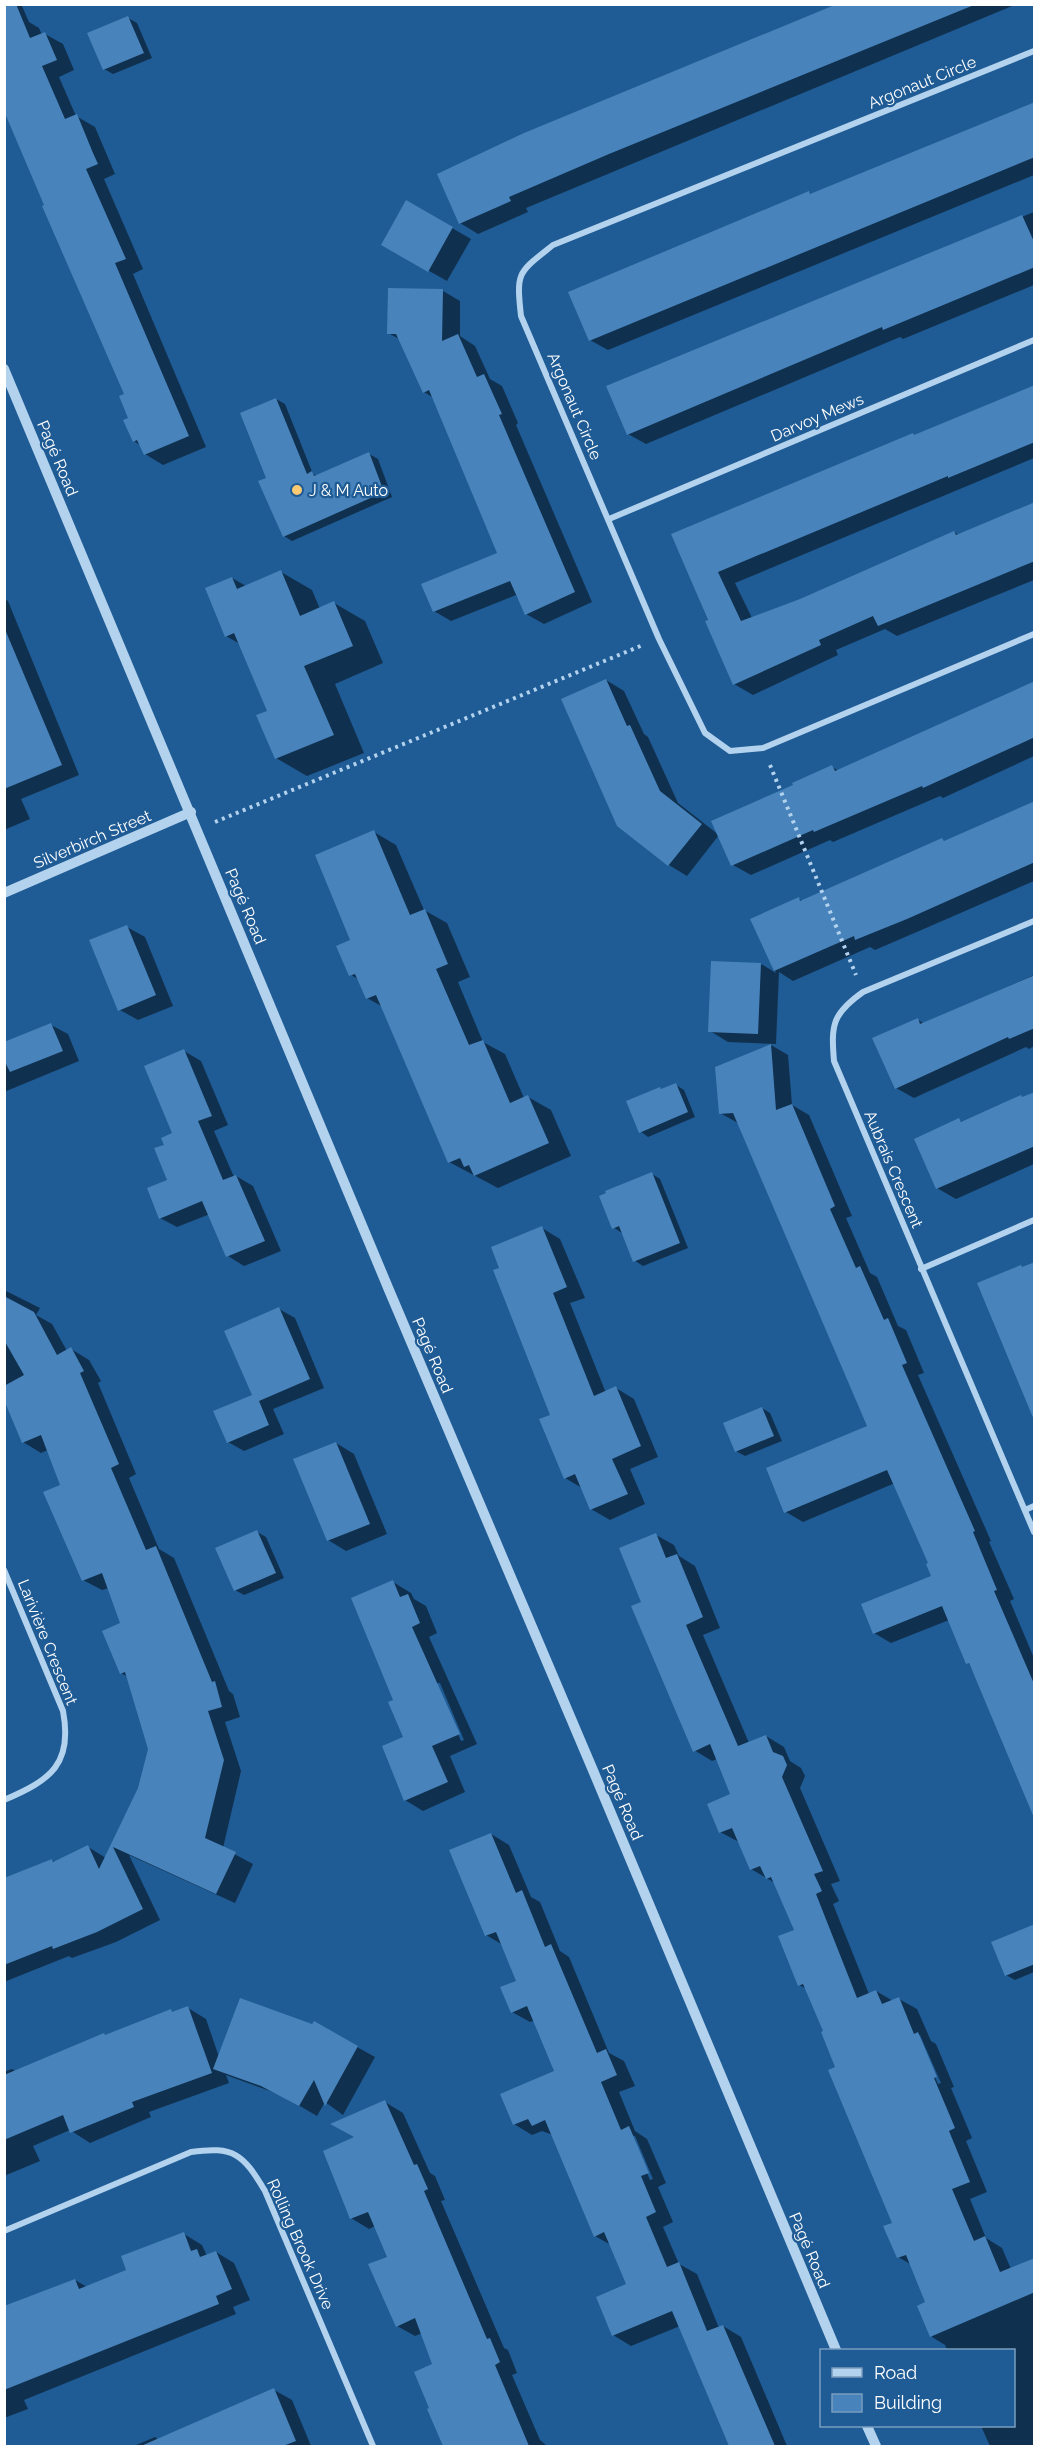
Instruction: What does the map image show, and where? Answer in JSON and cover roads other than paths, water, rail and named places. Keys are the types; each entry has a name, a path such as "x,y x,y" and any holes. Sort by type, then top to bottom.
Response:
{"street":[{"name":"Argonaut Circle","path":"1035,51 553,245 526,266 517,284 521,316 659,639 705,733 730,751 763,748 1035,634"},
{"name":"Darvoy Mews","path":"609,519 1035,340"},
{"name":"Pagé Road","path":"4,369 836,2349"},
{"name":"Silverbirch Street","path":"4,893 191,812"},
{"name":"Aubrais Crescent","path":"1035,921 863,992 844,1006 831,1031 834,1061 1035,1532"},
{"path":"921,1269 1035,1220"},
{"path":"1025,1510 1035,1506"},
{"name":"Larivière Crescent","path":"4,1570 63,1711 67,1733 63,1756 51,1773 33,1788 4,1800"},
{"name":"Rolling Brook Drive","path":"4,2231 191,2152 217,2149 234,2155 250,2165 265,2191 373,2446"},
{"path":"867,2427 876,2446"}],"place":[{"name":"J & M Auto","path":"297,490"}]}
